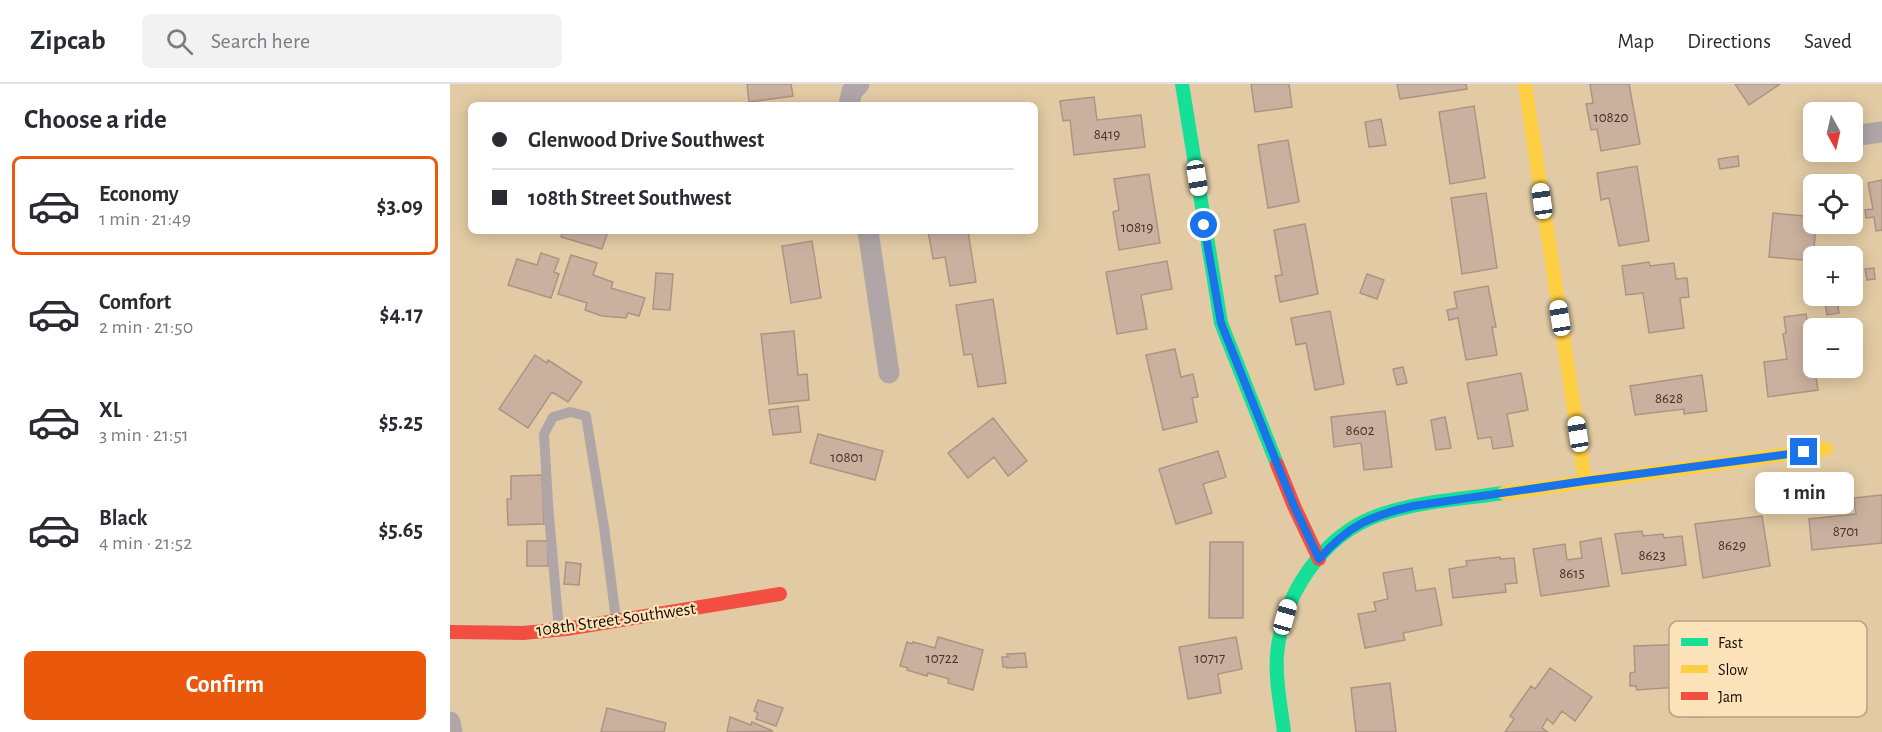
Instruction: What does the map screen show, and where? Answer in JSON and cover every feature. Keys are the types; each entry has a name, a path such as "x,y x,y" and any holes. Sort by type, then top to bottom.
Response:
{"street":[{"path":"850,102 852,91 859,84"},
{"path":"1182,84 1221,323 1294,506 1319,559"},
{"path":"1525,84 1585,481"},
{"path":"1863,135 1882,132"},
{"path":"868,234 889,374"},
{"path":"1284,732 1276,674 1277,652 1289,605 1308,571 1334,542 1349,530 1387,512 1413,506 1826,449"},
{"name":"108th Street Southwest","path":"450,632 523,633 559,630 780,594"},
{"path":"450,722 452,732"}],"lane":[{"path":"559,630 544,434 553,417 570,412 586,416 604,527 616,622"}],"building":[{"path":"747,84 791,84 793,96 749,102"},
{"path":"1251,84 1289,84 1292,107 1255,112"},
{"path":"1397,84 1466,84 1467,89 1400,99"},
{"path":"1590,84 1629,84 1640,144 1601,151 1597,129 1591,130 1586,104 1593,103"},
{"path":"1735,84 1780,84 1749,105"},
{"path":"1094,97 1097,120 1141,115 1145,147 1074,155 1070,120 1063,121 1060,101"},
{"path":"1474,106 1485,178 1450,184 1439,112"},
{"path":"1381,119 1386,145 1369,147 1365,122"},
{"path":"1288,140 1299,202 1268,208 1258,145"},
{"path":"1738,156 1739,166 1720,169 1718,159"},
{"path":"1637,166 1649,241 1619,246 1609,198 1601,200 1597,173"},
{"path":"1149,174 1160,243 1119,250 1113,212 1119,210 1114,179"},
{"path":"1882,180 1882,230 1876,231 1874,217 1866,218 1865,210 1873,209 1868,183"},
{"path":"1486,193 1497,268 1462,274 1451,198"},
{"path":"1773,213 1803,216 1803,234 1815,234 1814,246 1803,246 1803,260 1769,257"},
{"path":"1305,224 1318,294 1280,302 1275,276 1282,275 1274,230"},
{"path":"562,234 607,234 602,249 561,237"},
{"path":"929,234 968,234 976,282 950,286 945,257 933,259"},
{"path":"812,241 821,298 791,303 782,246"},
{"path":"541,253 559,259 554,272 559,274 551,298 508,285 517,259 537,265"},
{"path":"571,255 597,263 593,275 613,282 611,288 645,298 639,316 628,313 626,318 602,316 585,310 587,303 558,294"},
{"path":"1167,261 1172,289 1141,295 1147,329 1117,334 1106,272"},
{"path":"1649,262 1650,266 1674,263 1676,279 1687,278 1689,297 1680,298 1684,328 1649,333 1643,293 1626,295 1622,266"},
{"path":"1874,268 1875,279 1867,280 1865,269"},
{"path":"656,273 673,274 670,310 653,309"},
{"path":"1367,274 1384,280 1377,299 1360,293"},
{"path":"1488,286 1496,327 1492,327 1497,355 1466,360 1458,318 1449,320 1447,310 1457,308 1454,292"},
{"path":"993,299 1006,383 978,387 972,354 964,355 956,305"},
{"path":"1826,306 1838,306 1839,313 1827,315"},
{"path":"1330,311 1344,384 1315,390 1306,343 1296,345 1291,318"},
{"path":"1806,314 1807,318 1803,318 1803,378 1816,378 1818,390 1768,397 1764,362 1787,359 1783,334 1786,333 1784,317"},
{"path":"794,331 798,375 807,374 809,400 769,404 761,334"},
{"path":"1175,349 1181,377 1193,374 1198,397 1192,398 1197,422 1163,430 1146,355"},
{"path":"535,355 547,363 548,360 582,382 568,402 552,392 528,428 499,409"},
{"path":"1403,367 1407,383 1397,385 1393,369"},
{"path":"1521,373 1528,410 1507,414 1513,446 1493,449 1491,437 1478,439 1467,383"},
{"path":"1702,375 1707,411 1684,414 1684,409 1635,415 1630,386"},
{"path":"798,406 801,432 773,435 769,410"},
{"path":"1385,411 1392,467 1364,470 1361,443 1334,447 1331,417"},
{"path":"1445,417 1451,448 1436,450 1431,420"},
{"path":"993,418 1027,461 1008,476 994,457 968,478 948,453"},
{"path":"818,434 883,451 875,480 810,463"},
{"path":"1218,451 1226,477 1203,484 1212,513 1176,524 1159,469"},
{"path":"542,475 544,524 508,525 507,499 511,499 511,476"},
{"path":"1882,495 1882,543 1812,550 1809,519 1856,514 1854,498"},
{"path":"1762,516 1770,566 1703,578 1695,524"},
{"path":"1642,531 1643,536 1663,534 1664,538 1682,536 1686,565 1622,574 1615,534"},
{"path":"1601,538 1609,586 1541,596 1533,549 1565,544 1567,560 1582,558 1580,542"},
{"path":"527,541 548,541 548,566 527,566"},
{"path":"1210,542 1243,542 1243,618 1209,618"},
{"path":"1500,557 1500,559 1514,558 1517,583 1505,584 1506,592 1453,598 1449,569 1467,566 1466,561"},
{"path":"566,562 581,564 579,585 564,584"},
{"path":"1412,568 1416,591 1435,588 1442,625 1403,633 1405,640 1365,648 1358,614 1376,611 1374,602 1388,599 1383,573"},
{"path":"938,637 983,650 973,690 948,683 949,679 928,673 927,676 900,666 907,642 935,648"},
{"path":"1236,637 1242,669 1218,674 1221,693 1188,699 1179,647"},
{"path":"1669,645 1669,688 1637,690 1636,686 1630,686 1630,673 1635,672 1634,646"},
{"path":"1025,653 1027,667 1003,667 1002,657 1008,657 1007,654"},
{"path":"1550,668 1592,697 1575,721 1562,711 1553,724 1547,719 1542,728 1548,732 1505,732 1514,719 1510,716 1531,686 1535,689"},
{"path":"1390,683 1396,732 1356,732 1351,688"},
{"path":"758,700 783,708 776,726 756,719 758,713 754,711"},
{"path":"607,708 666,723 664,732 601,732"},
{"path":"730,717 751,725 752,722 773,731 727,732"}],"traffic: fast":[{"path":"1182,84 1221,323 1277,464"},
{"path":"1284,732 1277,674 1280,633 1296,590 1308,570 1323,553 1358,524 1394,510 1425,503 1504,493"}],"traffic: slow":[{"path":"1525,84 1585,481"},
{"path":"1504,493 1826,449"}],"traffic: jam":[{"path":"1277,464 1319,559"},
{"path":"450,632 523,633 566,629 780,594"}],"route":[{"path":"1204,225 1221,323 1294,506 1319,559 1334,542 1366,520 1413,506 1804,452"}]}
